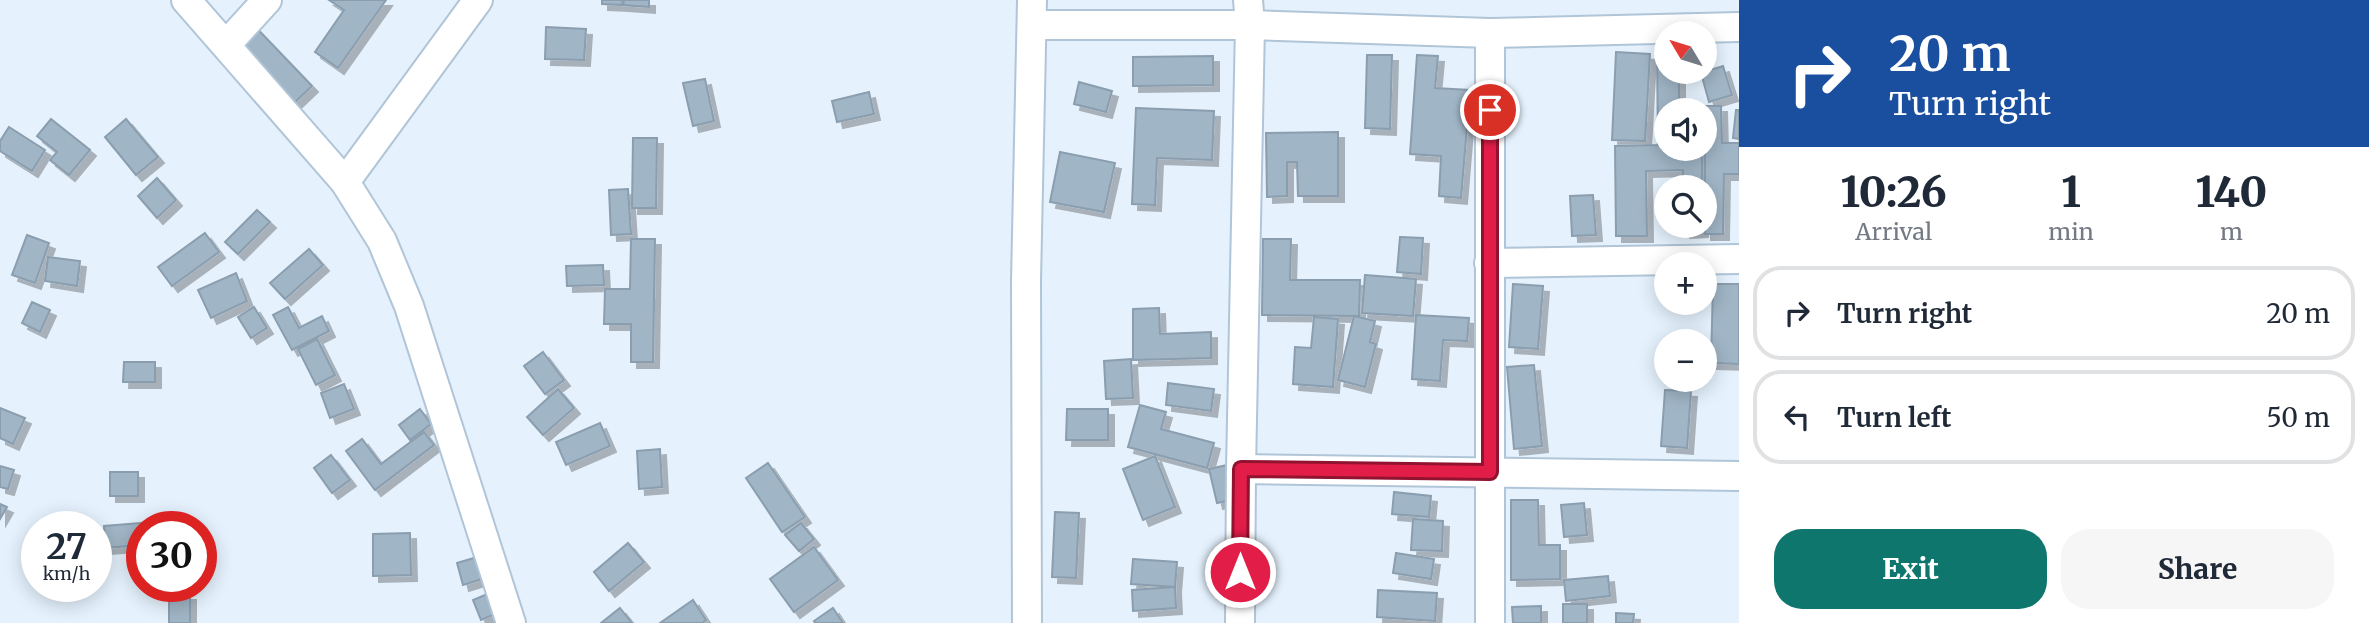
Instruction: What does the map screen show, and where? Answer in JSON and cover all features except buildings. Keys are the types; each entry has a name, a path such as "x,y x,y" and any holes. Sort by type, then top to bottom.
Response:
{"street":[{"path":"186,0 345,182 382,241 409,306 511,623"},
{"path":"226,45 267,0"},
{"path":"345,182 478,0"},
{"path":"1027,623 1026,281 1032,12 1249,12 1490,33 1739,27"},
{"path":"1240,623 1249,12"},
{"path":"1490,33 1490,623"},
{"path":"1489,263 1739,259"},
{"path":"1241,469 1739,476"}],"route":[{"path":"1240,572 1241,469 1490,472 1490,110"}]}
